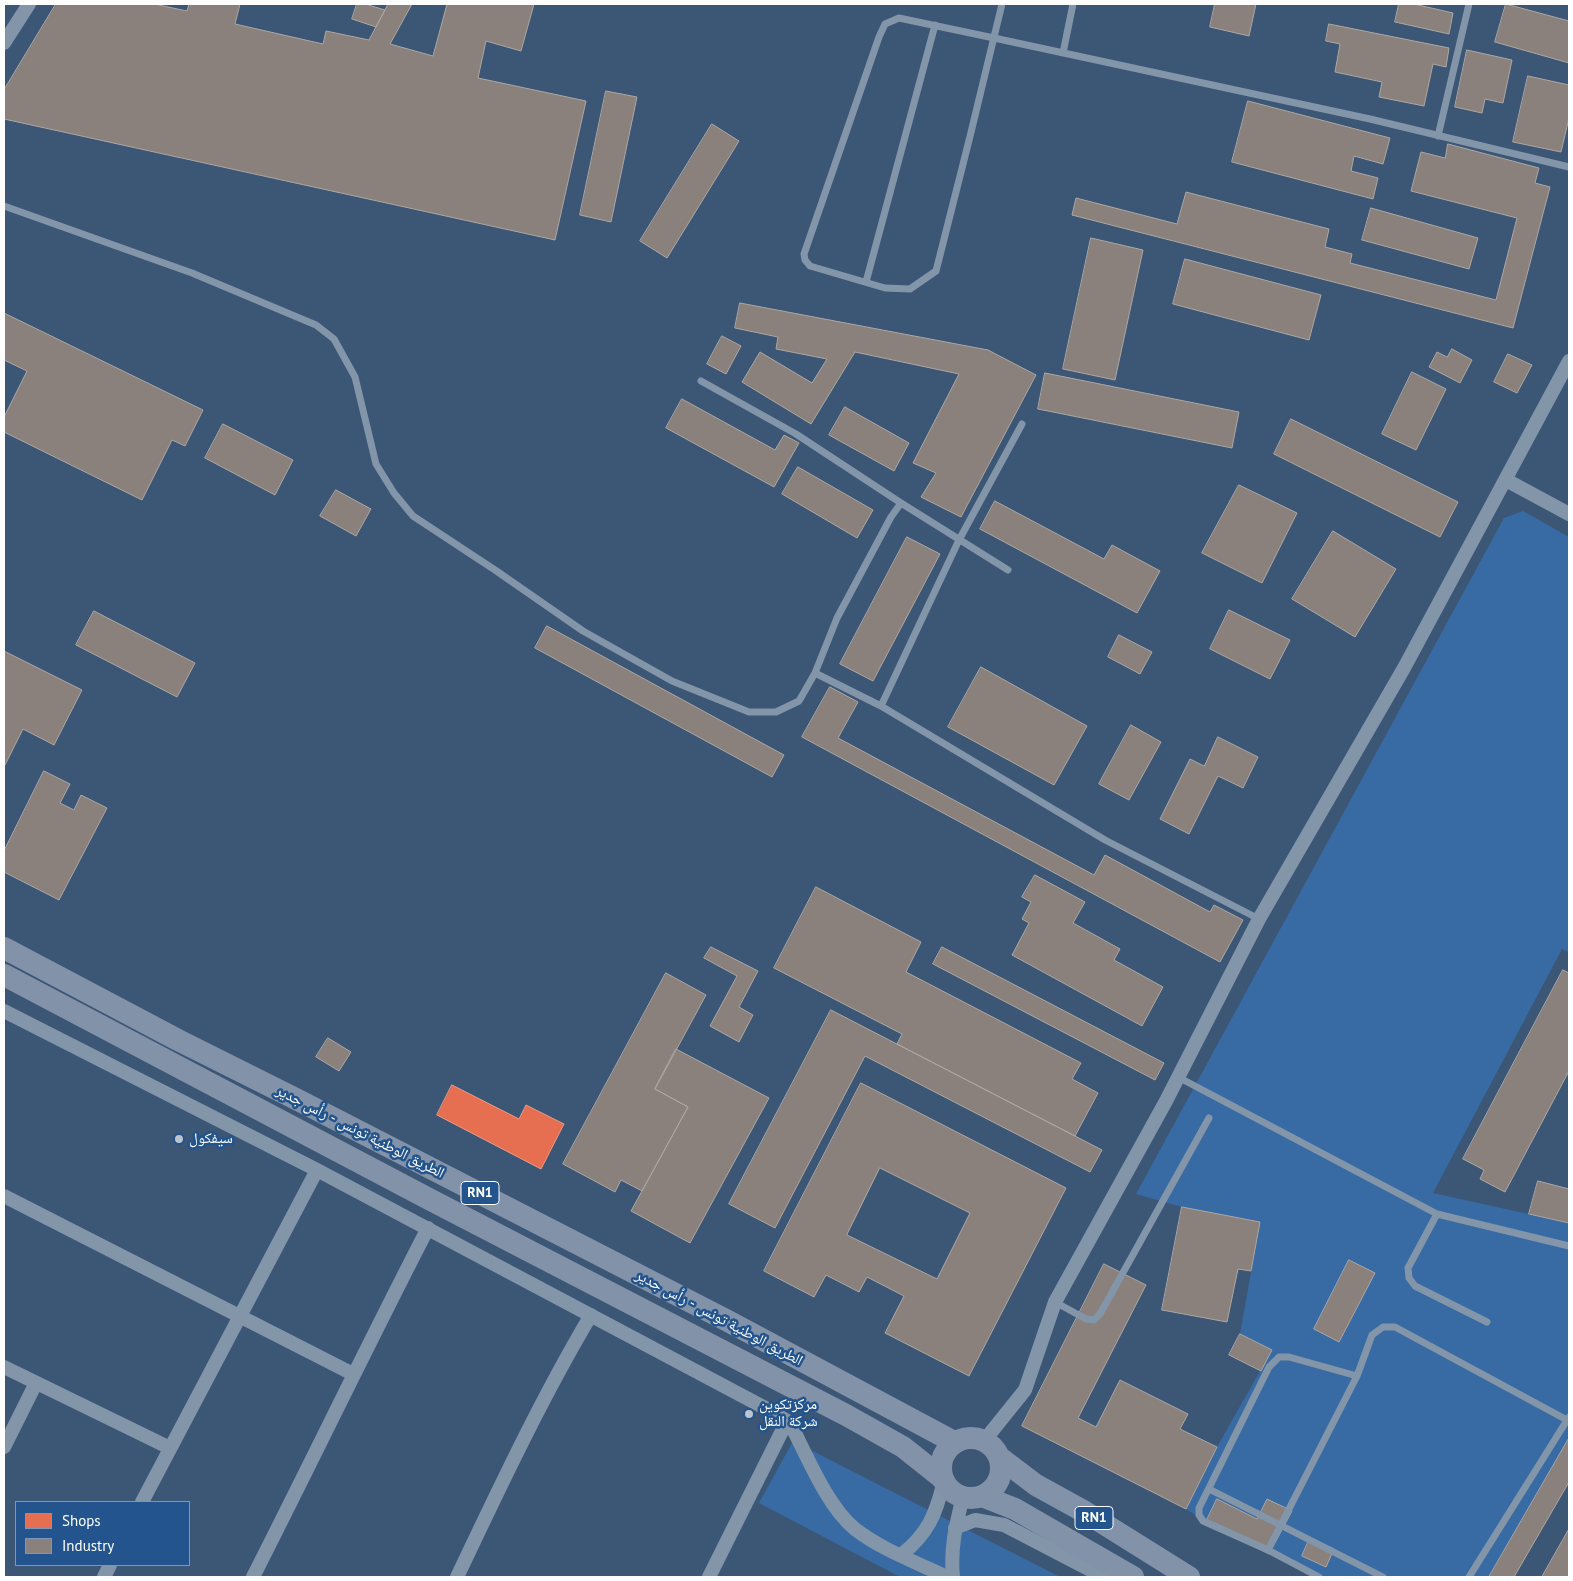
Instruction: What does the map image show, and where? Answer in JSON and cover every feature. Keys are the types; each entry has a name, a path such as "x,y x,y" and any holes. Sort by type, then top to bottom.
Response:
{"main road":[{"name":"الطريق الوطنية تونس - رأس جدير","path":"4,948 178,1040 332,1117 718,1316 954,1442"},
{"name":"الطريق الوطنية تونس - رأس جدير","path":"4,975 846,1415 903,1447 943,1480"},
{"path":"943,1480 942,1458 954,1442 964,1438 984,1440"},
{"name":"RN1","path":"984,1440 996,1450 999,1457 1036,1485 1085,1512 1189,1577"},
{"path":"973,1496 996,1484 1000,1476 1001,1466 999,1457"},
{"name":"RN1","path":"943,1480 948,1488 1015,1509 1133,1577"}],"street":[{"path":"4,43 29,4"},
{"path":"984,1440 1025,1390 1055,1302 1178,1078 1260,919 1404,668 1569,361"},
{"path":"1506,480 1569,514"},
{"path":"4,1011 428,1228 733,1390 787,1421 836,1508 854,1528 879,1545 947,1577"},
{"path":"143,1501 317,1170"},
{"path":"4,1196 353,1374"},
{"path":"253,1577 353,1374 428,1228"},
{"path":"457,1577 562,1364 591,1315"},
{"path":"4,1367 170,1448"},
{"path":"4,1447 36,1383"},
{"path":"709,1577 787,1421"},
{"path":"901,1555 915,1544 926,1530 940,1494 943,1480"},
{"path":"953,1577 951,1560 955,1528 973,1496"},
{"path":"955,1528 975,1520 1004,1525 1104,1577"}],"lane":[{"path":"1002,4 994,38 962,173 936,271 910,288 885,288 810,266 804,260 804,254 879,37 885,24 899,18 994,38 1370,119 1569,167"},
{"path":"1063,53 1073,4"},
{"path":"1438,136 1469,4"},
{"path":"866,282 935,26"},
{"path":"4,206 192,273 316,325 334,339 355,377 376,464 394,493 413,516 583,631 672,681 749,712 776,712 799,701 815,672 837,618 891,517 901,504"},
{"path":"702,380 796,434 901,504 1008,570"},
{"path":"881,706 959,540 1022,424"},
{"path":"815,672 881,706 1105,840 1260,919"},
{"path":"1178,1078 1437,1214 1569,1246"},
{"path":"1055,1302 1086,1319 1094,1320 1100,1314 1209,1118"},
{"path":"1437,1214 1408,1268 1409,1278 1415,1286 1487,1322"},
{"path":"1268,1550 1358,1376 1372,1335 1383,1327 1395,1327 1568,1418 1469,1577"},
{"path":"1319,1577 1268,1550 1203,1521 1199,1515 1199,1508 1269,1367 1279,1357 1289,1357 1358,1376"},
{"path":"1209,1489 1383,1577"}],"shaded area":[{"path":"1523,511 1569,537 1569,952 1562,949 1433,1193 1569,1223 1569,1438 1489,1577 1313,1577 1206,1522 1186,1509 1217,1447 1272,1350 1240,1334 1260,1222 1182,1207 1136,1194 1504,518"},
{"path":"793,1441 1060,1577 900,1577 759,1503"}],"building: Shops":[{"path":"452,1085 519,1119 526,1105 564,1124 541,1169 437,1115"}],"building: Industry":[{"path":"56,4 154,4 187,11 189,4 240,4 235,24 323,44 326,31 369,40 388,4 412,4 390,44 433,56 447,4 534,4 521,51 486,41 478,78 586,101 555,240 4,119 4,90"},
{"path":"357,4 365,4 385,10 376,27 352,19"},
{"path":"1215,4 1256,4 1249,36 1210,27"},
{"path":"1399,4 1414,4 1453,13 1449,34 1395,22"},
{"path":"1506,4 1569,21 1569,63 1495,42"},
{"path":"1329,24 1449,48 1446,67 1433,64 1424,106 1379,97 1382,82 1335,72 1340,44 1326,41"},
{"path":"1467,50 1512,60 1503,103 1485,99 1482,113 1455,107"},
{"path":"1528,76 1569,85 1569,118 1561,152 1513,142"},
{"path":"606,91 637,97 611,222 580,215"},
{"path":"1248,101 1390,138 1383,164 1354,156 1351,171 1378,178 1373,199 1232,162"},
{"path":"712,124 739,141 667,258 640,241"},
{"path":"1448,144 1539,168 1535,183 1550,187 1513,328 1072,215 1076,198 1177,224 1186,192 1329,229 1325,247 1352,254 1350,263 1496,300 1517,218 1411,191 1421,152 1445,158"},
{"path":"1371,208 1478,238 1469,269 1362,240"},
{"path":"1091,238 1143,250 1115,380 1063,369"},
{"path":"1185,259 1321,295 1309,340 1173,304"},
{"path":"740,303 988,350 1036,375 961,517 921,497 936,473 913,463 959,374 855,352 811,424 742,382 760,352 812,383 827,359 776,349 778,337 735,328"},
{"path":"4,313 203,410 185,446 172,440 142,500 4,432 4,417 27,371 4,360"},
{"path":"722,336 741,346 726,374 707,364"},
{"path":"1452,349 1472,360 1460,383 1429,367 1437,352 1447,357"},
{"path":"1508,354 1532,365 1517,393 1494,382"},
{"path":"1412,372 1446,389 1416,450 1382,434"},
{"path":"1045,373 1239,412 1232,448 1038,409"},
{"path":"682,399 775,450 784,435 799,443 774,487 666,428"},
{"path":"845,407 909,443 894,471 829,435"},
{"path":"1291,419 1458,502 1440,537 1274,454"},
{"path":"223,424 293,460 275,495 205,458"},
{"path":"798,467 873,510 857,538 782,494"},
{"path":"1239,485 1297,513 1262,583 1202,553"},
{"path":"336,490 371,509 356,536 320,516"},
{"path":"995,501 1104,559 1112,545 1160,571 1137,613 980,529"},
{"path":"1333,531 1396,569 1355,637 1292,599"},
{"path":"907,537 940,554 873,681 840,664"},
{"path":"1229,610 1290,640 1270,679 1210,649"},
{"path":"94,611 195,663 177,697 76,645"},
{"path":"547,626 784,755 772,777 535,648"},
{"path":"1119,635 1152,652 1140,674 1108,657"},
{"path":"4,651 82,690 54,745 23,729 4,767"},
{"path":"981,667 1087,726 1054,785 948,727"},
{"path":"830,687 858,702 838,738 1094,875 1105,855 1210,912 1214,905 1243,920 1220,962 802,737"},
{"path":"1131,725 1161,742 1129,800 1099,784"},
{"path":"1218,737 1258,757 1243,788 1218,776 1189,834 1160,819 1190,759 1204,766"},
{"path":"44,771 70,784 60,803 74,810 81,795 107,808 59,900 4,872 4,851"},
{"path":"1035,875 1085,902 1073,923 1120,949 1114,960 1163,987 1142,1026 1012,955 1029,923 1022,919 1031,902 1022,897"},
{"path":"816,887 921,942 906,972 1081,1063 1072,1079 1098,1093 1075,1136 897,1044 902,1034 774,968"},
{"path":"711,947 758,971 739,1007 753,1015 739,1042 710,1026 737,976 704,958"},
{"path":"942,947 1164,1063 1155,1080 933,964"},
{"path":"1563,970 1569,973 1569,1071 1505,1192 1480,1179 1484,1170 1463,1159"},
{"path":"666,973 706,995 655,1089 688,1107 642,1191 621,1180 615,1192 563,1164"},
{"path":"831,1010 1102,1150 1090,1172 865,1056 775,1228 729,1204"},
{"path":"328,1038 351,1052 339,1071 316,1057"},
{"path":"676,1049 769,1098 690,1243 631,1211 688,1107 655,1089"},
{"path":"861,1083 1066,1188 969,1376 885,1333 904,1296 867,1277 859,1292 826,1275 814,1297 764,1271","holes":["880,1168 970,1213 937,1279 847,1235"]},
{"path":"1538,1181 1569,1189 1569,1223 1529,1214"},
{"path":"1182,1207 1260,1222 1251,1271 1238,1269 1227,1322 1162,1310"},
{"path":"1349,1260 1375,1273 1339,1342 1314,1329"},
{"path":"1104,1264 1146,1285 1078,1418 1096,1427 1120,1380 1188,1414 1180,1429 1217,1447 1186,1509 1022,1426"},
{"path":"1240,1334 1272,1350 1261,1371 1229,1355"},
{"path":"1569,1438 1569,1482 1514,1577 1489,1577"},
{"path":"1217,1499 1257,1519 1267,1499 1292,1511 1269,1554 1206,1522"},
{"path":"1569,1529 1569,1577 1542,1577"},
{"path":"1310,1538 1334,1549 1326,1567 1302,1556"}],"place":[{"name":"سيفكول","path":"179,1139"},
{"name":"مركزتكوين شركة النقل","path":"749,1414"}]}
